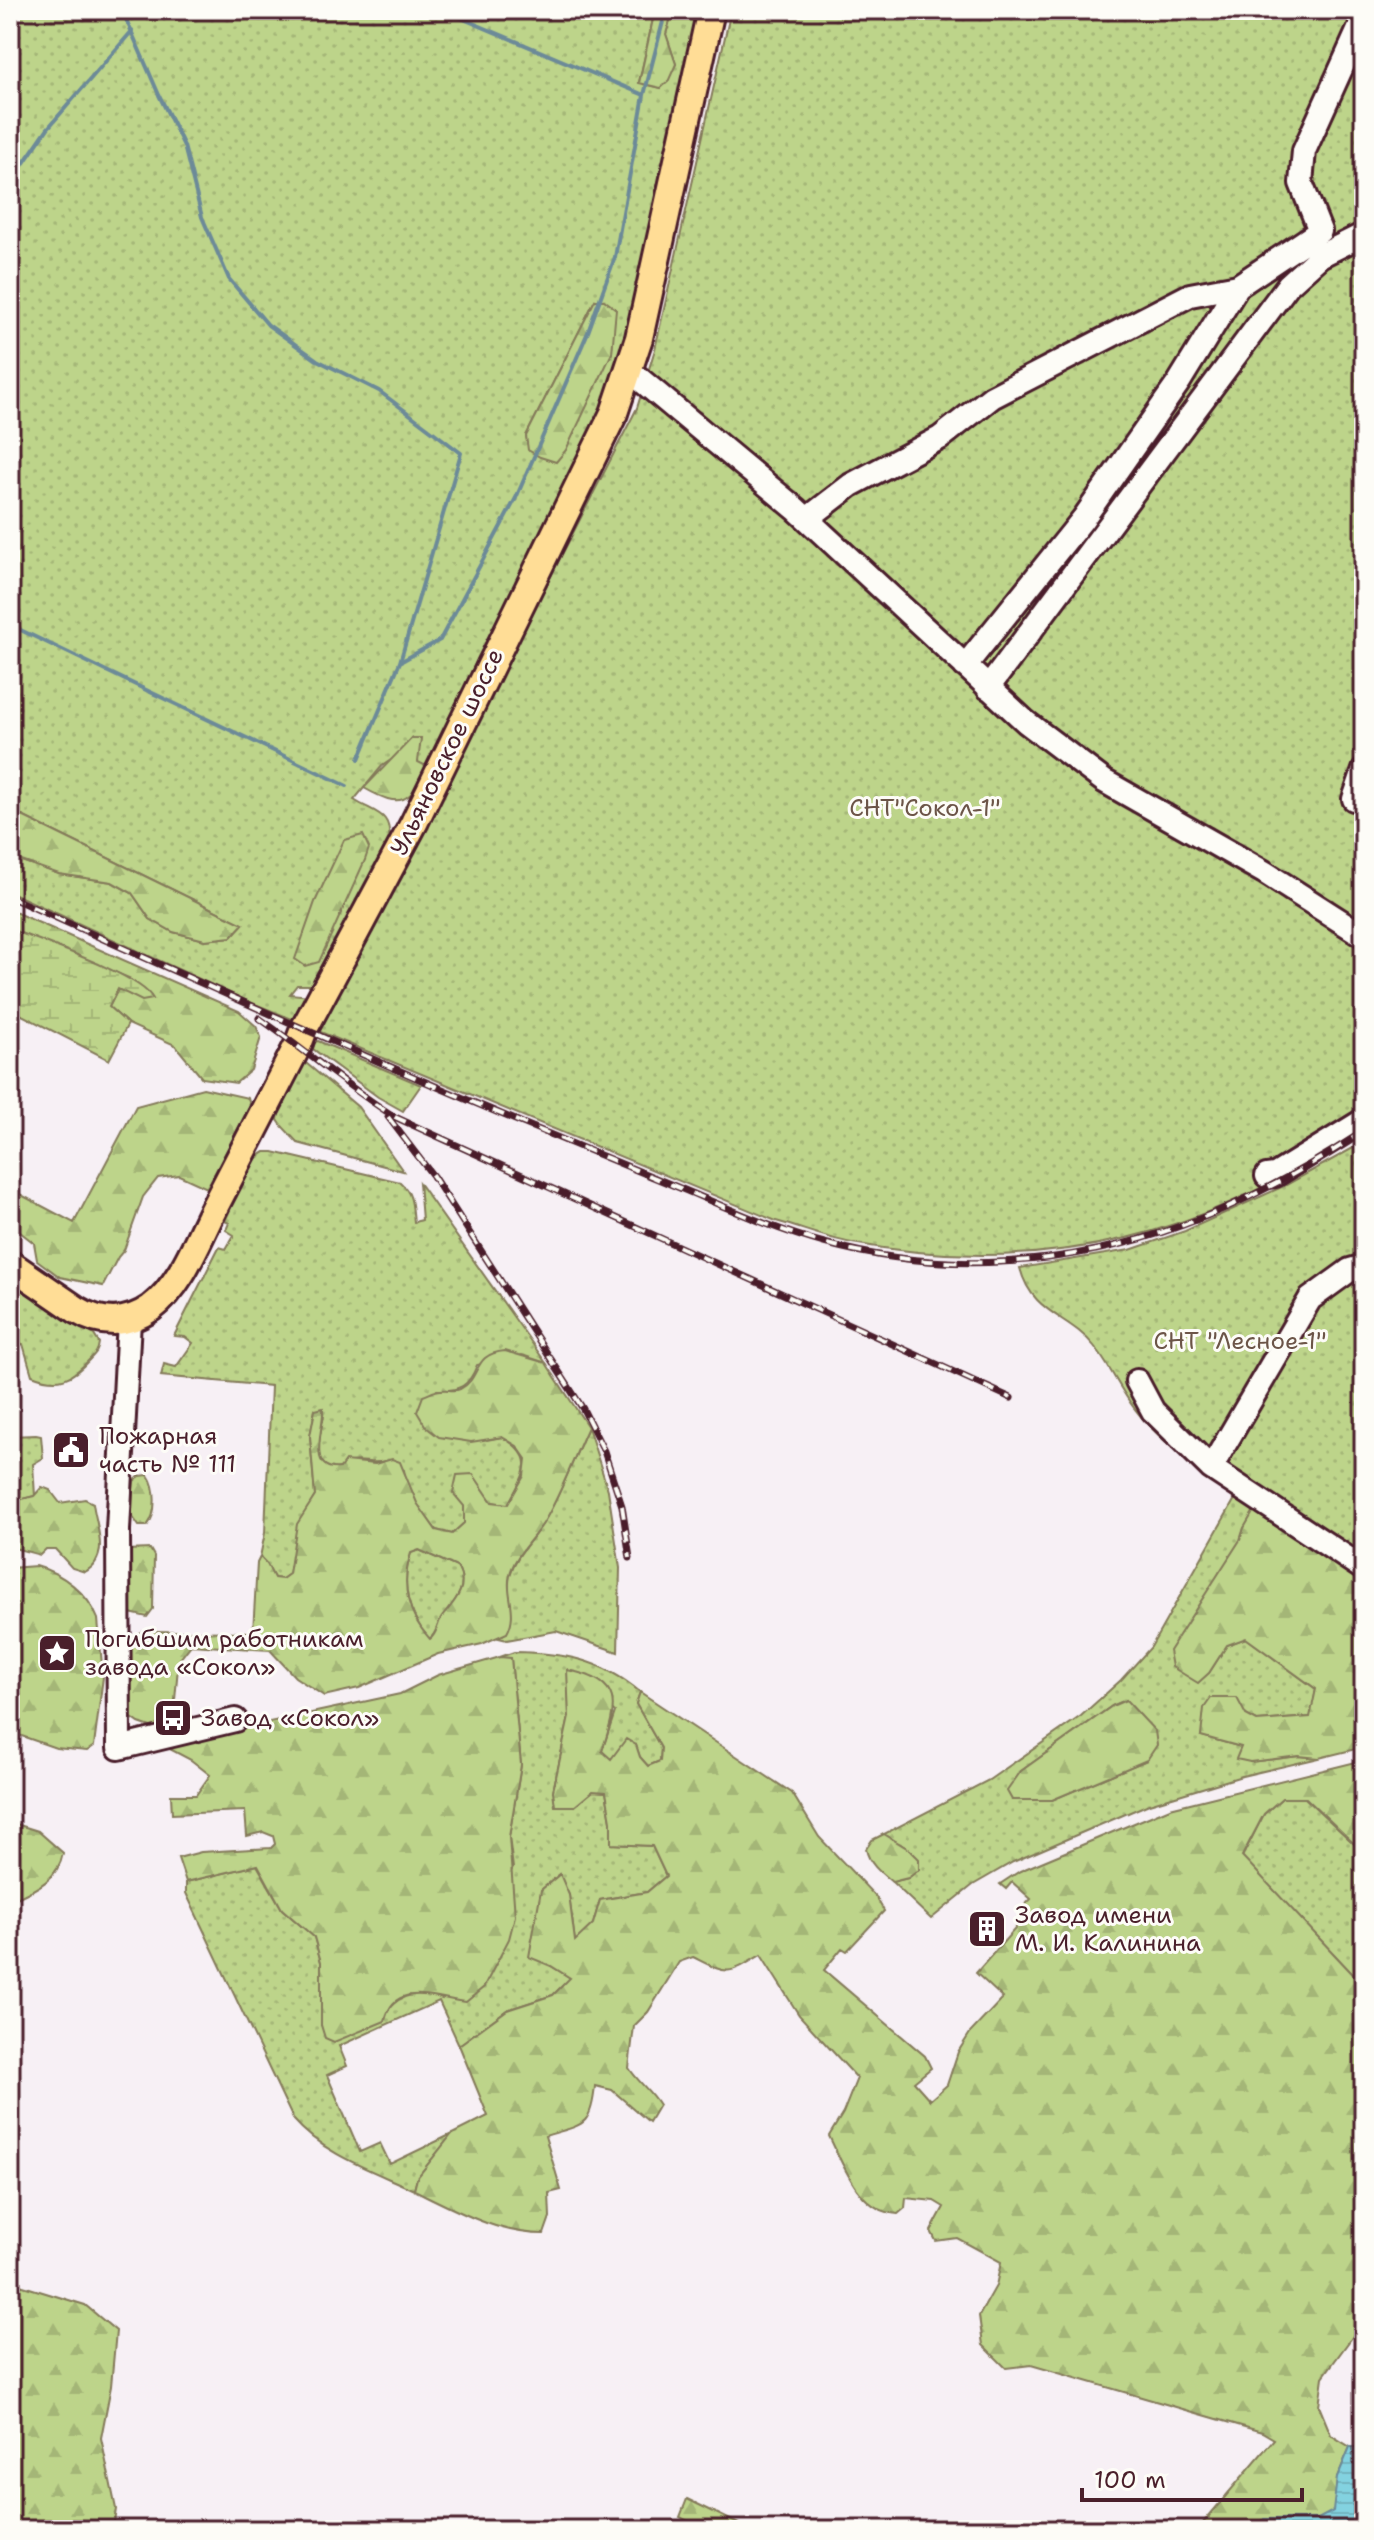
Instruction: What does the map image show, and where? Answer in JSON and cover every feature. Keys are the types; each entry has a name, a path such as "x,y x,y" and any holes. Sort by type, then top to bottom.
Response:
{"main road":[{"name":"Ульяновское шоссе","path":"129,1320 159,1302 185,1264 304,1029 414,823 614,413 639,338 711,10"},
{"path":"10,1264 89,1317 115,1322 129,1320"}],"street":[{"path":"807,519 851,485 940,438 992,397 1190,295 1238,286 1320,231 1301,183 1304,151 1364,18"},
{"path":"988,688 1288,285 1320,256 1364,234"},
{"path":"965,666 1083,519 1179,382 1238,286"},
{"path":"630,371 807,519 1026,722 1104,781 1358,925"},
{"path":"1364,770 1354,799 1364,802"},
{"path":"1267,1176 1275,1175 1364,1120"},
{"path":"1211,1468 1310,1299 1350,1270 1364,1266"},
{"path":"129,1320 118,1530 119,1748 235,1720"},
{"path":"1137,1381 1153,1411 1211,1468 1364,1569"}],"green space":[{"path":"10,10 655,10 639,82 661,88 676,64 666,34 673,10 702,10 629,344 585,454 478,657 430,768 418,763 412,738 397,756 382,766 354,800 385,819 389,842 316,982 297,985 290,994 311,996 300,1018 292,1019 245,1000 10,892 10,857 59,874 112,882 132,893 150,919 173,932 205,940 231,937 243,924 10,810","holes":["595,300 613,332 612,353 529,450 526,436"]},
{"path":"655,10 673,10 666,34 676,64 668,82 661,88 639,83"},
{"name":"СНТ\"Сокол-1\"","path":"731,10 1364,10 1364,1126 1270,1183 1192,1218 1097,1244 1000,1255 901,1250 852,1243 776,1221 318,1031 637,408 655,349"},
{"path":"595,300 604,300 616,309 612,353 566,450 556,462 528,450 526,436"},
{"path":"412,738 421,738 418,762 430,768 416,789 403,799 396,800 364,788"},
{"path":"10,810 243,924 231,937 205,940 173,932 150,919 132,893 112,882 59,874 10,857"},
{"path":"363,835 369,848 365,860 319,962 305,966 295,959 315,902 344,840"},
{"path":"10,910 239,1011 256,1026 261,1037 251,1070 236,1083 202,1078 175,1045 128,1024 109,1007 118,989 129,978 10,929"},
{"path":"10,929 111,969 145,990 153,999 142,1001 118,989 109,1007 128,1024 109,1060 10,1009"},
{"path":"318,1041 421,1085 403,1111 378,1097 313,1049"},
{"path":"300,1058 358,1107 403,1171 298,1143 282,1126 278,1120 280,1103"},
{"path":"203,1088 248,1098 250,1106 207,1188 179,1175 158,1178 143,1197 124,1250 103,1286 60,1277 37,1260 34,1243 20,1232 10,1234 10,1189 74,1223 136,1106"},
{"name":"СНТ \"Лесное-1\"","path":"1364,1142 1364,1568 1244,1528 1209,1673 1227,1645 1246,1638 1316,1689 1311,1717 1257,1721 1246,1715 1202,1736 1241,1747 1250,1762 1299,1756 1319,1758 1242,1776 1149,1804 1013,1862 973,1885 931,1919 892,1882 908,1878 918,1870 918,1859 910,1850 884,1834 989,1780 1081,1716 1121,1680 1151,1647 1236,1497 1156,1433 1129,1401 1094,1346 1074,1327 1042,1305 1033,1295 1020,1268 1130,1250 1185,1231 1286,1185","holes":["1126,1700 1147,1760 1052,1800 1012,1800 1021,1771 1112,1706"]},
{"path":"265,1152 400,1182 410,1195 414,1222 422,1220 419,1183 546,1363 522,1355 477,1365 463,1386 438,1390 487,1440 502,1437 521,1453 525,1460 523,1476 508,1505 492,1502 482,1489 464,1506 464,1523 452,1534 436,1530 412,1494 404,1470 384,1461 355,1461 336,1469 326,1466 319,1454 324,1416 315,1410 310,1436 315,1496 294,1549 289,1574 282,1579 274,1578 260,1557 265,1533 271,1386 161,1376 164,1364 176,1367 193,1343 185,1337 174,1336 219,1247 226,1249 234,1235 226,1230 229,1223 225,1221 240,1182 250,1165"},
{"path":"10,1276 94,1335 99,1343 94,1355 71,1376 50,1380 32,1375 23,1344 16,1345 10,1362"},
{"path":"505,1351 546,1363 588,1427 550,1511 512,1568 509,1585 512,1617 507,1633 482,1644 438,1654 359,1688 324,1696 295,1677 270,1650 191,1645 180,1659 174,1711 170,1718 156,1729 139,1723 125,1713 126,1654 130,1638 144,1631 253,1632 257,1563 260,1557 274,1578 282,1579 289,1574 297,1524 315,1496 310,1436 315,1410 323,1408 319,1447 323,1463 340,1468 345,1461 375,1464 392,1459 400,1462 417,1503 436,1530 452,1534 464,1523 464,1506 453,1493 457,1475 473,1474 492,1502 508,1504 524,1476 526,1459 517,1446 502,1437 471,1442 439,1437 426,1427 417,1412 423,1396 439,1390 460,1389 472,1378 482,1361 494,1353","holes":["419,1550 457,1567 462,1581 459,1594 430,1639 416,1620 408,1599 406,1577 411,1553"]},
{"path":"588,1427 608,1490 620,1568 618,1652 556,1631 507,1640 499,1638 510,1624 509,1583 513,1567 550,1512"},
{"path":"10,1436 41,1436 43,1458 33,1464 35,1496 10,1502"},
{"path":"148,1475 153,1487 154,1508 147,1526 139,1526 130,1513 134,1481"},
{"path":"42,1487 50,1490 60,1503 85,1499 93,1503 100,1550 93,1566 85,1572 72,1568 55,1549 46,1549 40,1555 10,1547 10,1502 34,1496"},
{"path":"1259,1502 1364,1568 1364,1747 1319,1758 1299,1756 1250,1762 1236,1759 1241,1747 1201,1736 1204,1708 1211,1698 1237,1698 1246,1715 1257,1721 1310,1717 1316,1689 1246,1638 1227,1645 1209,1673 1198,1683 1172,1667 1169,1651 1240,1540"},
{"path":"150,1549 154,1556 153,1609 147,1617 130,1613 124,1607 127,1550"},
{"path":"419,1550 457,1567 462,1581 455,1600 429,1639 411,1609 406,1588 411,1553"},
{"path":"36,1566 73,1585 88,1601 98,1619 103,1677 94,1746 87,1751 56,1748 10,1732 10,1568"},
{"path":"514,1652 581,1660 611,1672 640,1692 636,1704 661,1748 660,1761 648,1766 640,1757 636,1745 611,1760 602,1751 615,1712 568,1670 569,1717 553,1791 575,1806 593,1791 606,1792 611,1844 652,1846 666,1876 647,1892 600,1900 593,1924 575,1942 569,1895 559,1875 541,1890 551,1966 571,1978 553,1995 507,2010 459,2045 439,2001 339,2046 347,2066 327,2075 360,2152 380,2143 390,2164 452,2134 417,2178 414,2190 334,2152 305,2132 293,2119 186,1893 186,1882 257,1865 282,1909 314,1937 321,1962 321,2025 388,2010 399,2000 413,1995 442,1999 513,1868 509,1837 521,1765 511,1659 500,1657"},
{"path":"500,1657 511,1658 521,1765 509,1837 515,1916 509,1939 484,1987 466,2002 407,1996 397,2000 385,2021 334,2042 325,2038 321,2025 321,1962 314,1937 282,1909 258,1865 186,1882 178,1858 201,1852 271,1848 275,1844 273,1836 263,1832 247,1836 245,1811 172,1814 171,1795 196,1795 210,1775 168,1748 171,1743 400,1694 438,1675"},
{"path":"567,1670 586,1675 608,1688 613,1708 602,1751 611,1759 626,1739 636,1745 640,1757 648,1766 660,1761 661,1748 636,1704 640,1692 792,1793 819,1837 876,1897 884,1911 847,1951 842,1948 824,1970 925,2056 931,2068 914,2082 930,2100 947,2085 958,2052 970,2033 1003,1998 976,1973 1029,1913 1023,1907 1031,1899 1012,1882 1006,1889 1000,1884 1020,1871 1170,1808 1364,1760 1364,1853 1306,1798 1282,1798 1264,1814 1242,1856 1364,1986 1364,2321 1323,2377 1319,2406 1331,2435 1350,2447 1337,2478 1334,2511 1319,2519 1265,2519 1254,2530 1197,2530 1274,2439 1262,2432 1031,2365 1006,2368 983,2345 979,2316 996,2286 1001,2262 957,2238 936,2241 931,2231 944,2207 934,2201 906,2198 905,2208 898,2214 873,2205 854,2186 829,2136 843,2113 857,2078 799,2015 761,1955 727,1971 693,1957 679,1962 648,2012 634,2026 629,2068 659,2105 649,2122 612,2090 595,2086 591,2110 583,2122 545,2136 561,2190 549,2193 550,2217 544,2234 493,2225 414,2190 417,2178 452,2134 488,2116 459,2045 507,2010 553,1995 570,1978 529,1957 541,1890 560,1874 569,1895 575,1941 593,1924 600,1900 647,1892 666,1876 652,1846 611,1844 606,1792 593,1791 575,1806 555,1806 553,1791 569,1717"},
{"path":"1126,1700 1155,1731 1157,1745 1147,1760 1052,1800 1012,1800 1007,1791 1021,1771 1112,1706"},
{"path":"1282,1798 1305,1798 1364,1853 1364,1986 1242,1857 1264,1814"},
{"path":"10,1819 38,1831 63,1853 50,1878 10,1901"},
{"path":"884,1834 919,1859 919,1870 908,1878 892,1882 876,1868 866,1849 872,1840"},
{"path":"10,2282 85,2305 116,2331 111,2386 101,2438 116,2509 113,2530 10,2530"},
{"path":"687,2499 751,2530 705,2530 680,2517"}],"water":[{"path":"1350,2447 1364,2447 1364,2530 1254,2530 1264,2519 1318,2519 1333,2511 1337,2478"}],"waterway":[{"path":"122,10 184,146 202,217 229,279 268,325 317,360 379,391 461,453 400,662 359,759"},
{"path":"442,10 644,95"},
{"path":"400,662 440,640 516,498 588,332 615,257 644,95 666,10"},
{"path":"10,183 48,128 132,31"},
{"path":"10,625 347,786"}],"railway":[{"path":"10,897 396,1069 737,1212 806,1238 868,1253 913,1260 1004,1262 1050,1258 1140,1239 1207,1216 1253,1195 1364,1131"},
{"path":"259,1018 395,1117 1011,1398"},
{"path":"388,1117 433,1176 583,1409 604,1451 622,1506 630,1558"}],"place":[{"name":"Пожарная часть № 111","path":"71,1450"},
{"name":"Погибшим работникам завода «Сокол»","path":"57,1653"},
{"name":"Завод «Сокол»","path":"173,1718"},
{"name":"Завод имени М. И. Калинина","path":"987,1929"}]}
